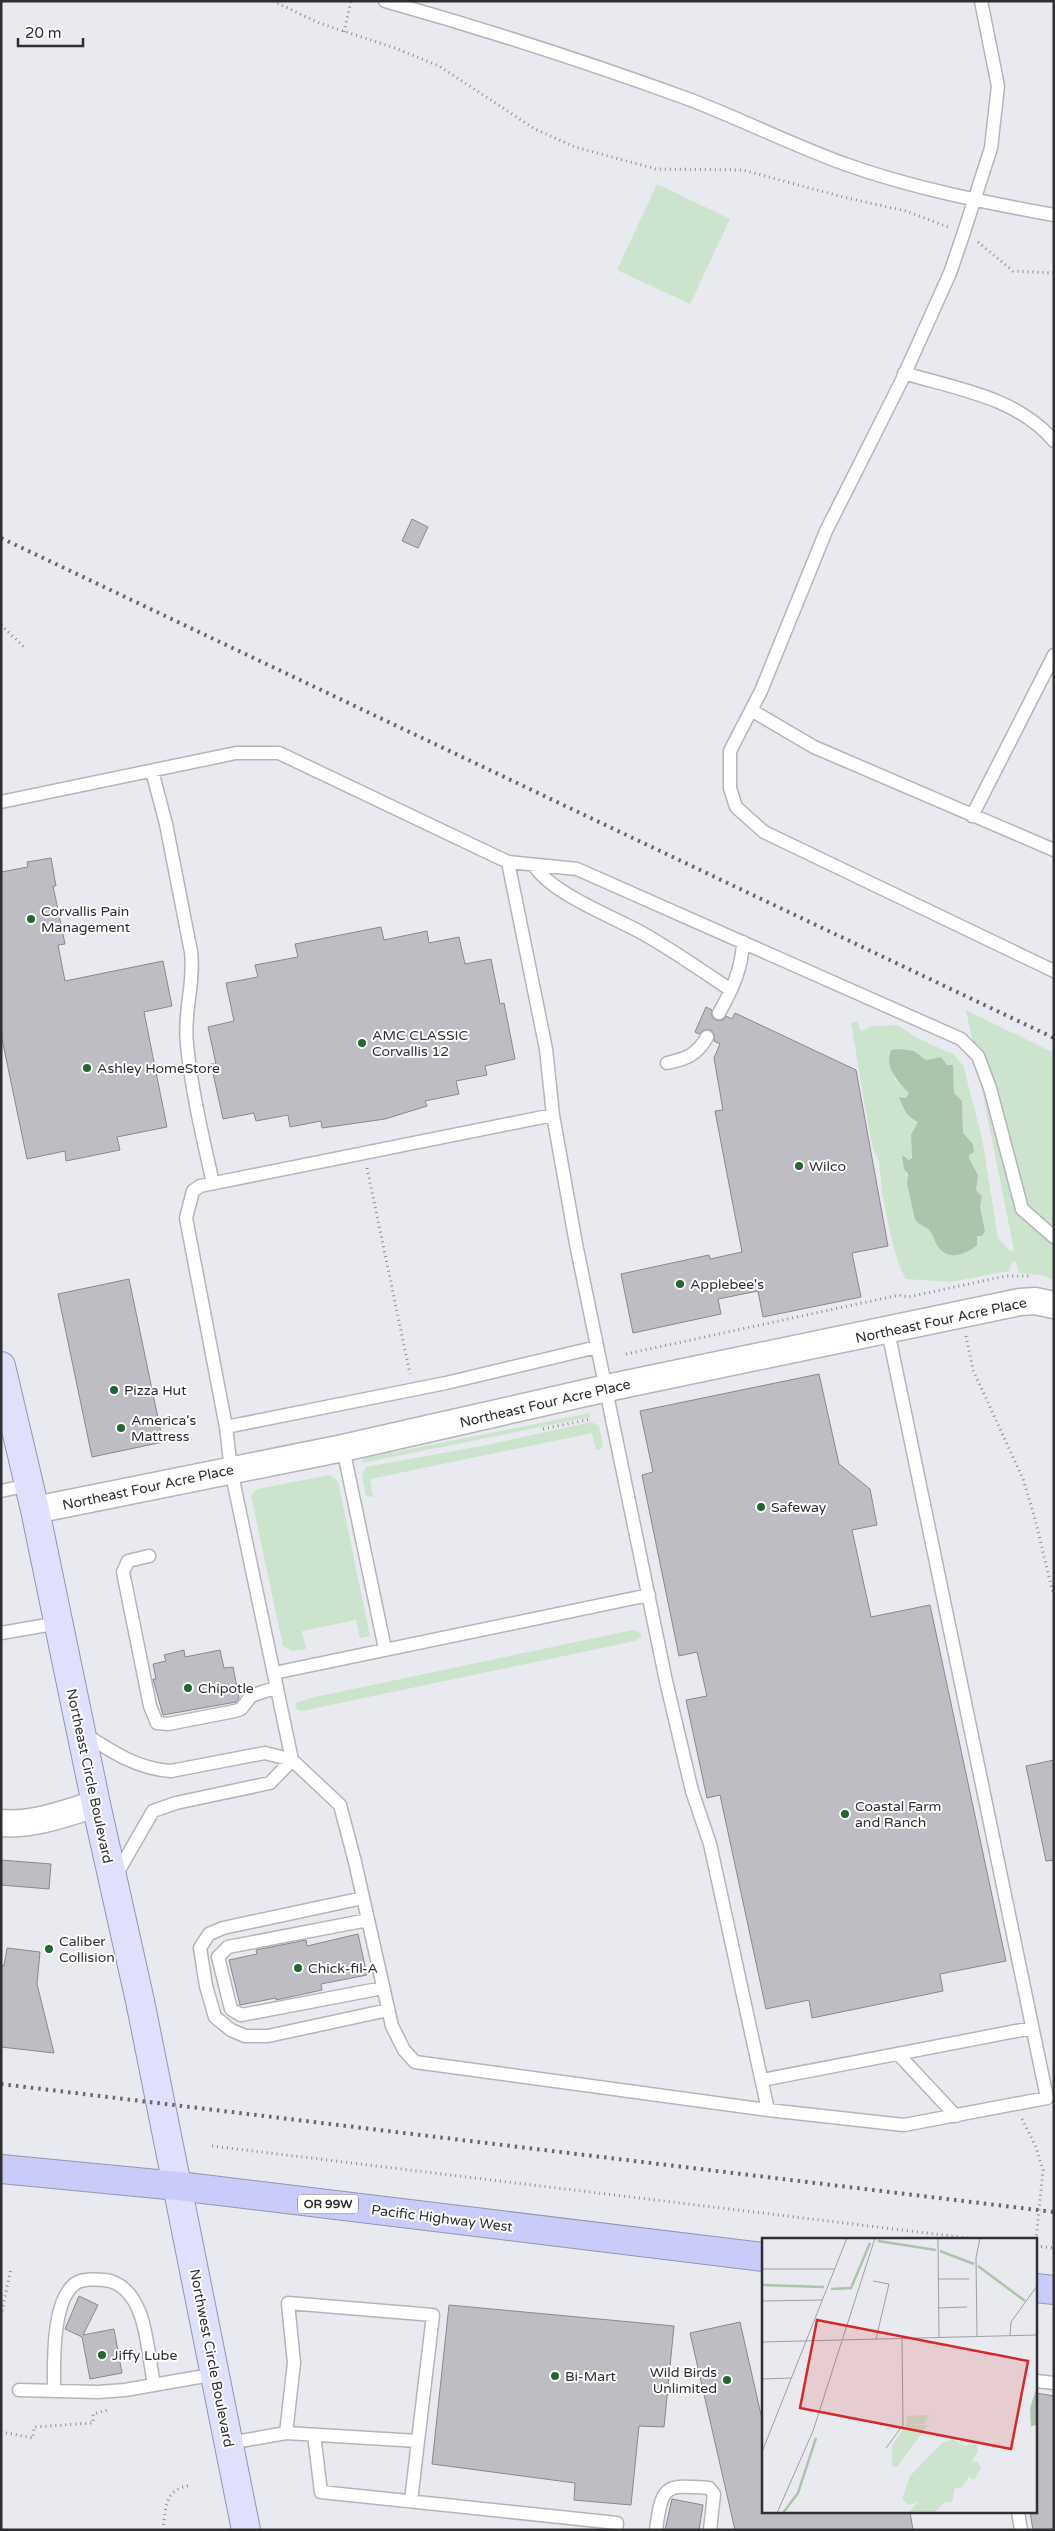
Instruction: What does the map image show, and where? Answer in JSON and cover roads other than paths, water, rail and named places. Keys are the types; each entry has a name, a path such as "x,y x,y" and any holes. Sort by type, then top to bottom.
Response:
{"highway":[{"name":"Pacific Highway West","path":"1,2169 178,2186 762,2257"},
{"path":"1038,2288 1054,2290"}],"main road":[{"name":"Northeast Circle Boulevard","path":"2,1376 32,1498 178,2186"},
{"name":"Northwest Circle Boulevard","path":"178,2186 246,2530"}],"street":[{"name":"Northeast Four Acre Place","path":"32,1498 230,1470 344,1448 607,1388 1020,1302 1035,1301 1054,1305"},
{"path":"1,1823 14,1824 56,1817 96,1804"}],"lane":[{"path":"385,1 572,58 693,101 845,164 897,181 974,200 1054,215"},
{"path":"981,1 998,86 990,148 963,235 950,273 904,373 826,531 751,710 730,751 730,788 736,807 764,832 1054,971"},
{"path":"904,373 1004,403 1040,424 1054,440"},
{"path":"972,816 1054,655"},
{"path":"751,710 814,747 1054,850"},
{"path":"1,802 236,753 279,753 508,862 577,870 961,1039 978,1056 990,1088 1022,1209 1054,1237"},
{"path":"152,771 166,824 192,952 194,968 187,1016 186,1043 214,1183"},
{"path":"508,862 546,1049 553,1115 597,1347 679,1737 692,1791 710,1844 768,2110"},
{"path":"534,865 540,876 561,890 644,934 731,990"},
{"path":"719,1013 742,962 743,942"},
{"path":"667,1063 687,1058 700,1050 707,1037"},
{"path":"292,1760 230,1470 226,1427 186,1218 194,1192 200,1186 553,1115"},
{"path":"81,1731 122,1758 159,1770 171,1771 264,1753 292,1760 340,1805 392,2026 404,2050 415,2062 768,2110 904,2125 1047,2098 888,1331"},
{"path":"226,1427 413,1390 597,1347"},
{"path":"344,1448 385,1649"},
{"path":"1,1491 32,1498"},
{"path":"149,1556 128,1561 123,1572 150,1706 158,1723 168,1724 235,1711 241,1709 251,1696 277,1687"},
{"path":"274,1673 649,1595"},
{"path":"1,1634 59,1623"},
{"path":"113,1882 130,1848 153,1811 176,1803 270,1783 292,1760"},
{"path":"363,1898 223,1928 209,1934 200,1948 206,1986 215,2017 231,2030 245,2036 268,2036 388,2010"},
{"path":"368,1920 228,1947 218,1957 224,1986 231,2009 241,2015 383,1988"},
{"path":"762,2080 1032,2028"},
{"path":"898,2054 956,2116"},
{"path":"54,2390 55,2339 59,2314 67,2293 78,2282 90,2280 105,2280 119,2284 131,2296 140,2312 154,2385"},
{"path":"286,2433 294,2363 288,2303 433,2315 411,2502"},
{"path":"20,2390 98,2392 154,2385 216,2374"},
{"path":"1038,2381 1054,2383"},
{"path":"229,2443 286,2433 418,2441"},
{"path":"314,2435 321,2492 617,2523 616,2530"},
{"path":"656,2530 660,2501 665,2493 677,2486 709,2488 714,2494 710,2530"},
{"path":"1018,2514 1021,2530"}],"railway":[{"path":"1,538 1054,1038"},
{"path":"1,2084 1054,2212"}],"place":[{"name":"Corvallis Pain Management","path":"31,919"},
{"name":"AMC CLASSIC Corvallis 12","path":"362,1043"},
{"name":"Ashley HomeStore","path":"87,1068"},
{"name":"Wilco","path":"799,1166"},
{"name":"Applebee's","path":"680,1284"},
{"name":"Pizza Hut","path":"114,1390"},
{"name":"America's Mattress","path":"121,1428"},
{"name":"Safeway","path":"761,1507"},
{"name":"Chipotle","path":"188,1688"},
{"name":"Coastal Farm and Ranch","path":"845,1814"},
{"name":"Caliber Collision","path":"49,1949"},
{"name":"Chick-fil-A","path":"298,1968"},
{"name":"Jiffy Lube","path":"102,2355"},
{"name":"Bi-Mart","path":"555,2376"},
{"name":"Wild Birds Unlimited","path":"727,2380"}]}
